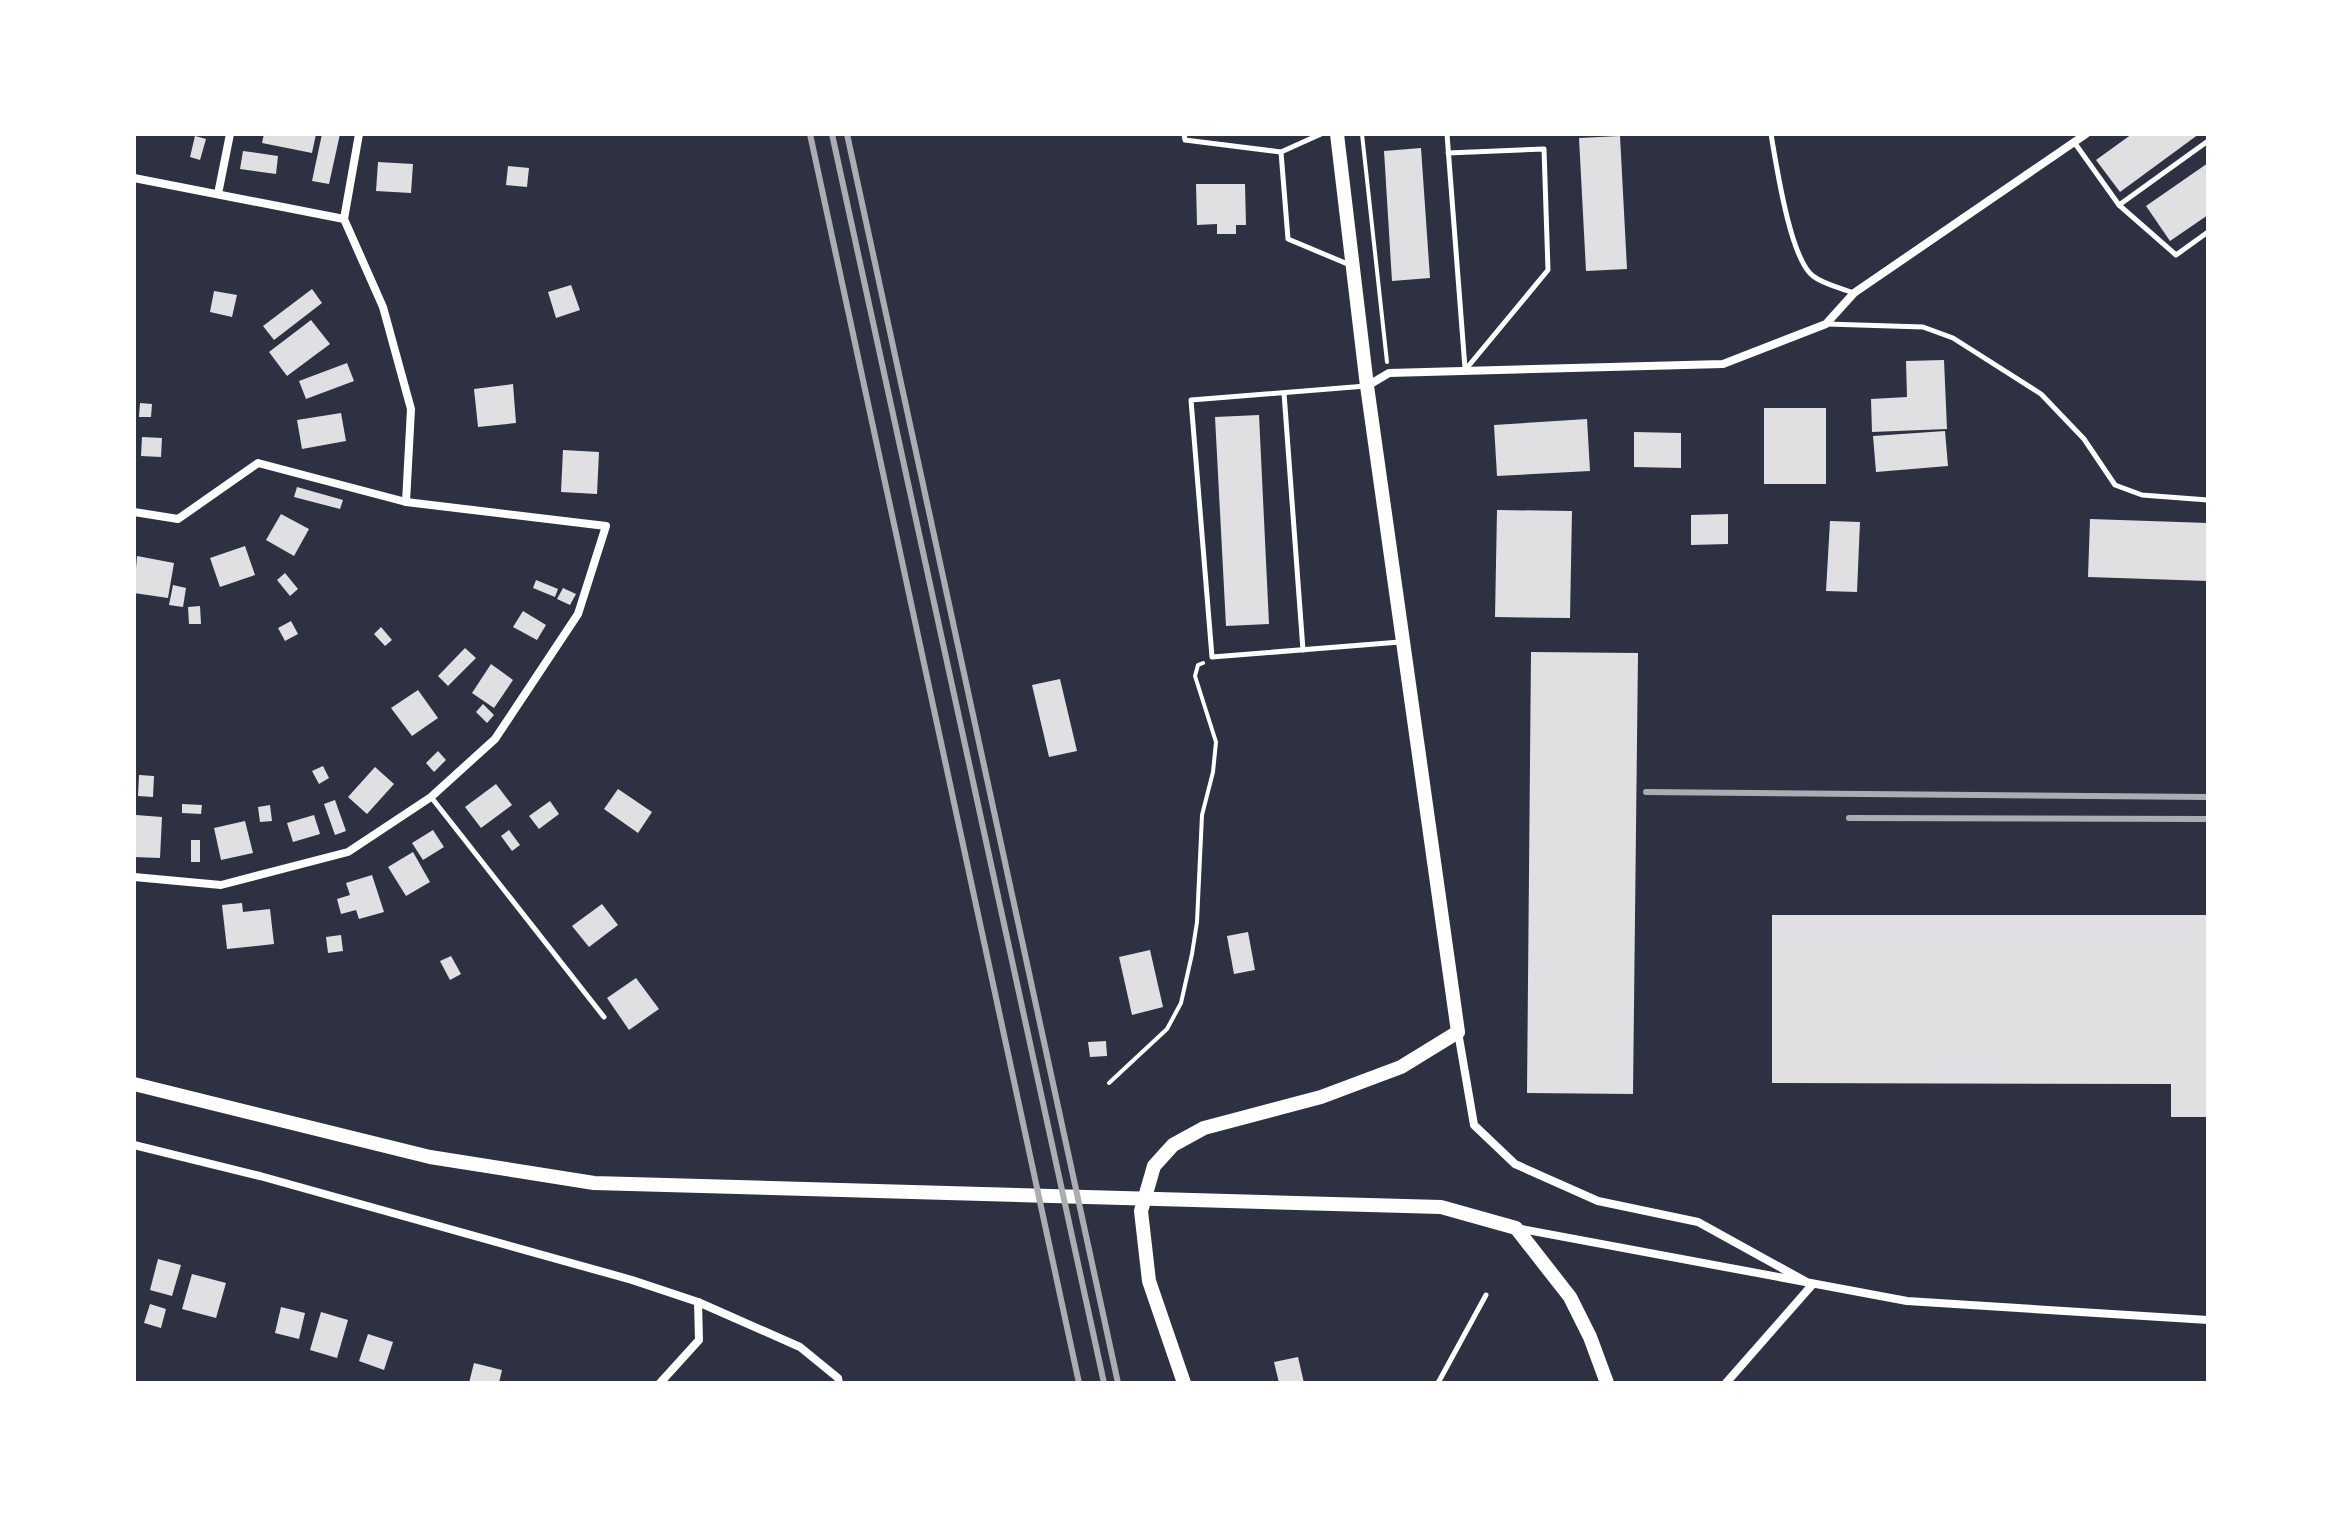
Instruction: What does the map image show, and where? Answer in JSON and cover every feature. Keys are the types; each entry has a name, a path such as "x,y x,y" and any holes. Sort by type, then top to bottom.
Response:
{"street":[{"path":"218,194 230,134"},
{"path":"359,134 344,219 383,307 411,409 406,502"},
{"path":"1337,134 1367,386 1458,1032 1474,1125 1515,1164 1598,1201 1698,1222 1812,1285"},
{"path":"1367,386 1389,373 1723,364 1826,324 1854,293 2086,134"},
{"path":"134,178 344,219"},
{"path":"134,512 178,519 258,463 406,502 606,526 578,614 495,739 431,797 348,852 221,885 134,877"},
{"path":"1184,1383 1149,1281 1141,1211 1154,1166 1173,1145 1204,1128 1321,1097 1401,1067 1458,1032"},
{"path":"134,1084 430,1157 594,1183 1441,1207 1516,1228 1907,1301 2208,1320"},
{"path":"134,1145 275,1180 618,1275 698,1302 800,1347 838,1378 839,1383"},
{"path":"1516,1228 1570,1297 1590,1337 1607,1383"},
{"path":"1726,1383 1812,1285"},
{"path":"660,1383 699,1340 698,1302"}],"lane":[{"path":"1184,134 1185,140 1281,152 1321,134"},
{"path":"1447,134 1465,370"},
{"path":"1771,134 1798,252 1811,275 1854,293"},
{"path":"2119,205 2208,141"},
{"path":"2074,142 2119,205 2176,255 2208,232"},
{"path":"1448,153 1544,149 1548,270 1465,370"},
{"path":"1281,152 1288,239 1352,266"},
{"path":"1826,324 1923,327 1953,338 2041,394 2084,439 2115,485 2142,495 2208,500"},
{"path":"1367,386 1191,400 1212,657 1403,642"},
{"path":"1284,393 1303,650"},
{"path":"431,797 604,1017"},
{"path":"1438,1383 1486,1295"}],"path":[{"path":"1362,134 1389,373"},
{"path":"1109,1083 1167,1029 1181,1003 1197,922 1202,815 1213,772 1216,742 1195,676 1198,665 1212,657"}],"building":[{"path":"264,134 316,134 312,153 262,143"},
{"path":"322,134 340,134 329,184 312,181"},
{"path":"2132,134 2199,134 2120,192 2096,160"},
{"path":"195,136 206,139 200,160 190,157"},
{"path":"1620,136 1627,269 1586,271 1579,138"},
{"path":"1421,148 1430,278 1392,281 1384,151"},
{"path":"243,151 278,156 276,174 240,169"},
{"path":"378,162 413,164 411,193 376,191"},
{"path":"2208,163 2208,215 2170,241 2146,206"},
{"path":"508,166 529,168 527,187 506,185"},
{"path":"1196,184 1245,184 1246,225 1236,225 1236,234 1217,234 1217,224 1197,225"},
{"path":"571,285 580,310 556,318 548,292"},
{"path":"312,289 322,303 274,340 263,326"},
{"path":"214,291 237,295 232,317 210,312"},
{"path":"311,320 330,344 287,376 269,352"},
{"path":"1944,360 1947,429 1872,432 1871,399 1907,397 1906,361"},
{"path":"347,363 354,381 306,399 299,381"},
{"path":"513,384 516,423 478,427 474,389"},
{"path":"140,403 152,404 151,417 139,417"},
{"path":"1764,408 1826,408 1826,484 1764,484"},
{"path":"341,413 346,441 302,449 297,420"},
{"path":"1259,415 1269,624 1226,626 1215,417"},
{"path":"1587,419 1590,471 1497,476 1494,425"},
{"path":"1945,431 1948,466 1876,472 1873,436"},
{"path":"1634,432 1681,433 1681,468 1634,467"},
{"path":"142,437 162,438 161,457 141,456"},
{"path":"563,450 599,452 597,494 561,492"},
{"path":"297,487 343,500 340,509 294,497"},
{"path":"1497,510 1572,511 1570,618 1495,617"},
{"path":"281,514 309,529 294,556 266,540"},
{"path":"1728,514 1728,544 1691,545 1691,515"},
{"path":"2090,519 2208,523 2208,581 2088,577"},
{"path":"1830,521 1860,522 1857,592 1826,591"},
{"path":"245,546 255,575 220,587 210,558"},
{"path":"137,556 174,563 168,598 134,593"},
{"path":"285,573 298,589 290,596 277,580"},
{"path":"536,580 558,589 555,597 533,588"},
{"path":"173,585 186,588 183,607 169,605"},
{"path":"563,588 576,594 570,605 557,599"},
{"path":"200,606 201,624 189,624 188,607"},
{"path":"523,611 546,625 537,640 513,627"},
{"path":"291,621 298,634 285,641 278,628"},
{"path":"381,627 392,640 385,646 374,634"},
{"path":"465,648 476,658 448,686 438,676"},
{"path":"1531,652 1638,653 1633,1094 1527,1093"},
{"path":"491,664 513,680 494,708 472,693"},
{"path":"1060,679 1077,751 1049,757 1032,685"},
{"path":"418,690 438,718 412,736 391,708"},
{"path":"483,704 494,715 487,723 476,712"},
{"path":"438,751 446,760 434,772 426,763"},
{"path":"323,766 329,778 319,784 312,771"},
{"path":"375,767 394,784 367,814 348,797"},
{"path":"139,775 154,776 153,797 138,796"},
{"path":"496,784 512,805 481,828 465,807"},
{"path":"618,789 652,812 638,833 604,809"},
{"path":"335,800 346,831 335,835 324,804"},
{"path":"550,801 559,814 539,829 529,816"},
{"path":"182,804 202,805 201,814 182,813"},
{"path":"270,805 272,821 260,822 258,807"},
{"path":"136,815 162,817 160,858 134,857"},
{"path":"314,815 320,834 293,842 287,823"},
{"path":"245,821 253,853 221,860 214,828"},
{"path":"433,830 444,847 423,860 412,843"},
{"path":"509,830 520,845 512,851 501,836"},
{"path":"191,840 200,840 200,862 191,862"},
{"path":"413,852 430,882 406,896 388,867"},
{"path":"372,875 384,912 359,919 356,910 341,914 337,899 350,895 346,883"},
{"path":"242,903 243,912 270,909 274,944 227,949 222,905"},
{"path":"602,904 618,925 589,947 572,926"},
{"path":"1772,915 2208,915 2208,1117 2171,1117 2171,1084 1772,1083"},
{"path":"1248,932 1255,970 1234,974 1227,936"},
{"path":"341,935 343,951 328,953 326,937"},
{"path":"1150,950 1163,1007 1132,1015 1119,957"},
{"path":"451,956 461,974 450,980 440,961"},
{"path":"636,978 659,1009 629,1030 607,998"},
{"path":"1106,1041 1107,1056 1090,1057 1088,1042"},
{"path":"158,1259 181,1265 172,1296 150,1290"},
{"path":"192,1274 226,1283 216,1318 182,1309"},
{"path":"150,1304 166,1309 161,1328 144,1323"},
{"path":"281,1307 305,1313 299,1339 275,1333"},
{"path":"321,1312 348,1320 337,1358 310,1350"},
{"path":"368,1334 393,1342 384,1370 359,1361"},
{"path":"1298,1357 1304,1383 1279,1383 1274,1362"},
{"path":"474,1363 502,1370 499,1383 469,1383"}],"railway":[{"path":"810,134 1079,1383"},
{"path":"832,134 1104,1383"},
{"path":"847,134 1118,1383"},
{"path":"1646,792 2208,797"},
{"path":"1849,818 2208,819"}]}
